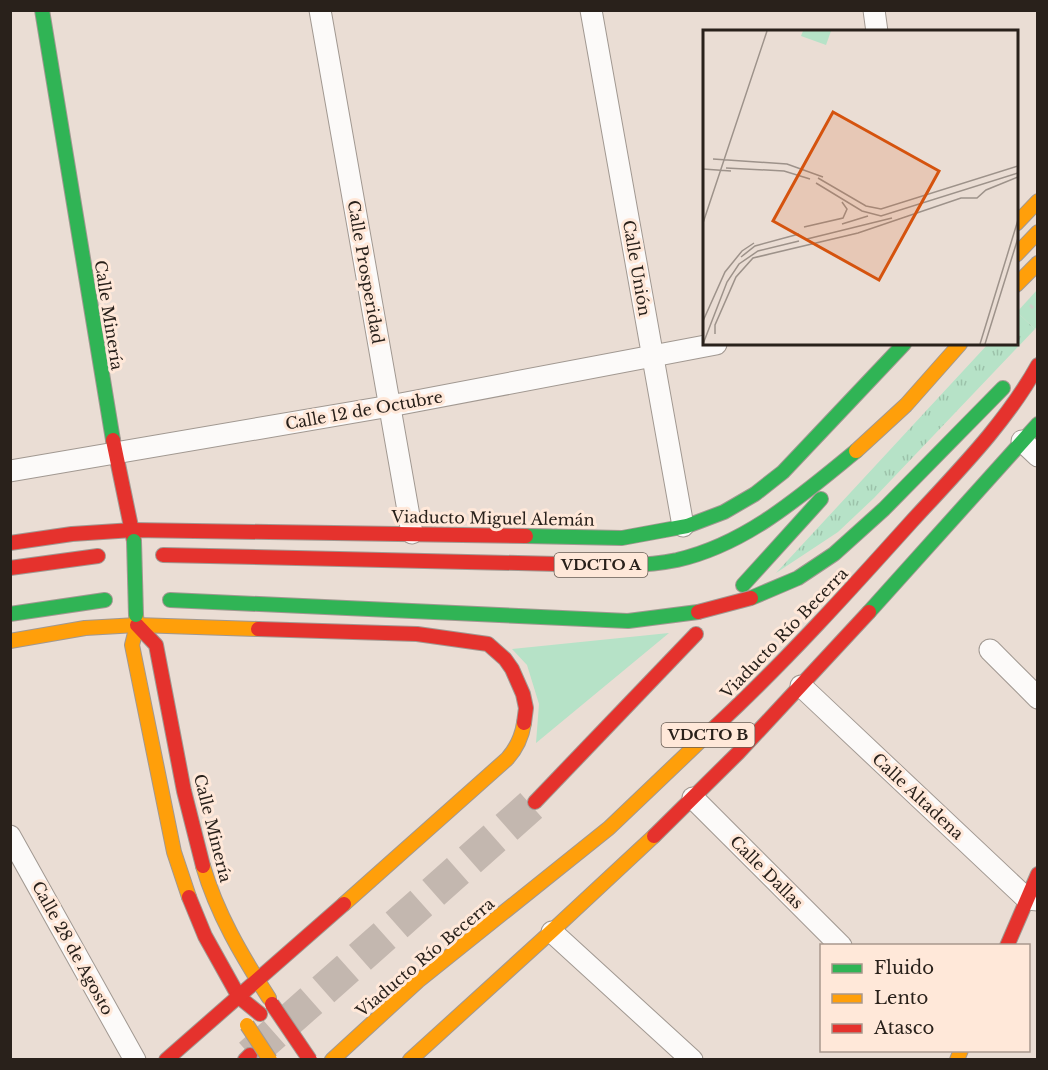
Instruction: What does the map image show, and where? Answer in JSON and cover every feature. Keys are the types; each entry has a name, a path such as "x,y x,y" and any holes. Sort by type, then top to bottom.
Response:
{"main road":[{"name":"Calle Minería","path":"42,10 115,453 134,535 137,620 132,645 174,852 183,883 205,936 239,997 263,1019"},
{"path":"1018,223 1038,201"},
{"path":"1018,254 1038,232"},
{"path":"1018,284 1038,263"},
{"name":"Viaducto Miguel Alemán","path":"10,543 48,537 134,535 412,533 622,538 683,526 723,512 760,491 777,478 791,466 903,345"},
{"name":"VDCTO A","path":"163,555 601,565 684,558 712,549 768,521 795,501 888,423 959,345"},
{"path":"170,600 628,621 698,612 750,598 798,578 834,554 884,509 1038,352"},
{"name":"Viaducto Río Becerra","path":"332,1059 451,953 609,828 721,722 841,600 978,450 1028,383 1038,364"},
{"path":"743,585 888,423"},
{"path":"410,1059 552,932 693,798 801,686 1038,424"},
{"path":"10,568 98,556"},
{"path":"10,614 105,600"},
{"path":"383,609 417,634"},
{"path":"435,635 470,613"},
{"name":"Calle Minería","path":"137,620 156,645 190,816 206,878 231,938 310,1059"},
{"path":"10,641 137,620 435,635 488,644 505,659 523,694 525,720 519,741 507,759 239,997 233,1020 166,1059"},
{"path":"535,802 696,634"},
{"path":"1008,944 1032,900 1038,874"},
{"path":"233,1020 270,1059"}],"street":[{"name":"Calle Prosperidad","path":"320,10 412,533"},
{"name":"Calle Unión","path":"591,10 683,526"},
{"path":"874,10 877,30"},
{"name":"Calle 12 de Octubre","path":"10,471 390,406 711,345"},
{"path":"1022,441 1038,456"},
{"path":"990,650 1038,698"},
{"name":"Calle Altadena","path":"801,686 1032,900"},
{"name":"Calle Dallas","path":"693,798 841,944"},
{"name":"Calle 28 de Agosto","path":"10,836 135,1059"},
{"path":"552,932 692,1059"}],"path":[{"path":"1038,299 1031,306 1038,313"}],"green space":[{"path":"1037,290 1037,326 1035,329 1018,311"},
{"path":"1018,313 1035,329 874,498 838,532 776,573 987,345 1018,345"},
{"path":"669,633 536,743 539,704 527,665 512,649"}],"tunnel":[{"path":"250,1055 535,802"}],"traffic: fast":[{"path":"42,10 113,440"},
{"path":"526,536 622,538 687,526 724,512 755,494 783,472 903,345"},
{"path":"751,598 798,578 834,554 884,509 1003,388"},
{"path":"869,612 1038,424"},
{"path":"558,564 647,564 677,560 703,553 750,530 772,516 856,451"},
{"path":"743,585 821,499"},
{"path":"134,541 136,615"},
{"path":"10,614 105,600"},
{"path":"170,600 628,621 698,612"}],"traffic: slow":[{"path":"1018,222 1038,201"},
{"path":"1018,253 1038,232"},
{"path":"1018,283 1038,263"},
{"path":"856,451 906,405 959,345"},
{"path":"136,615 137,625 132,645 174,852 189,897"},
{"path":"10,641 85,628 137,625 258,629"},
{"path":"344,904 507,759 518,742 524,723"},
{"path":"332,1060 418,981 609,828 716,726"},
{"path":"410,1060 654,836"},
{"path":"203,866 215,901 231,934 269,998"},
{"path":"247,1025 270,1060"},
{"path":"957,1060 960,1052"}],"traffic: jam":[{"path":"716,726 816,626 963,465 996,427 1038,365"},
{"path":"113,440 134,541"},
{"path":"10,543 72,534 133,530 526,536"},
{"path":"163,555 558,564"},
{"path":"10,568 98,556"},
{"path":"698,612 751,598"},
{"path":"654,836 738,753 869,612"},
{"path":"137,625 156,645 184,791 203,866"},
{"path":"258,629 417,634 488,644 505,659 512,669 523,694 526,708 524,723"},
{"path":"535,802 696,634"},
{"path":"1008,944 1038,874"},
{"path":"189,897 205,936 239,997 260,1014"},
{"path":"166,1060 344,904"},
{"path":"272,1004 310,1060"},
{"path":"245,1060 250,1055"}]}
